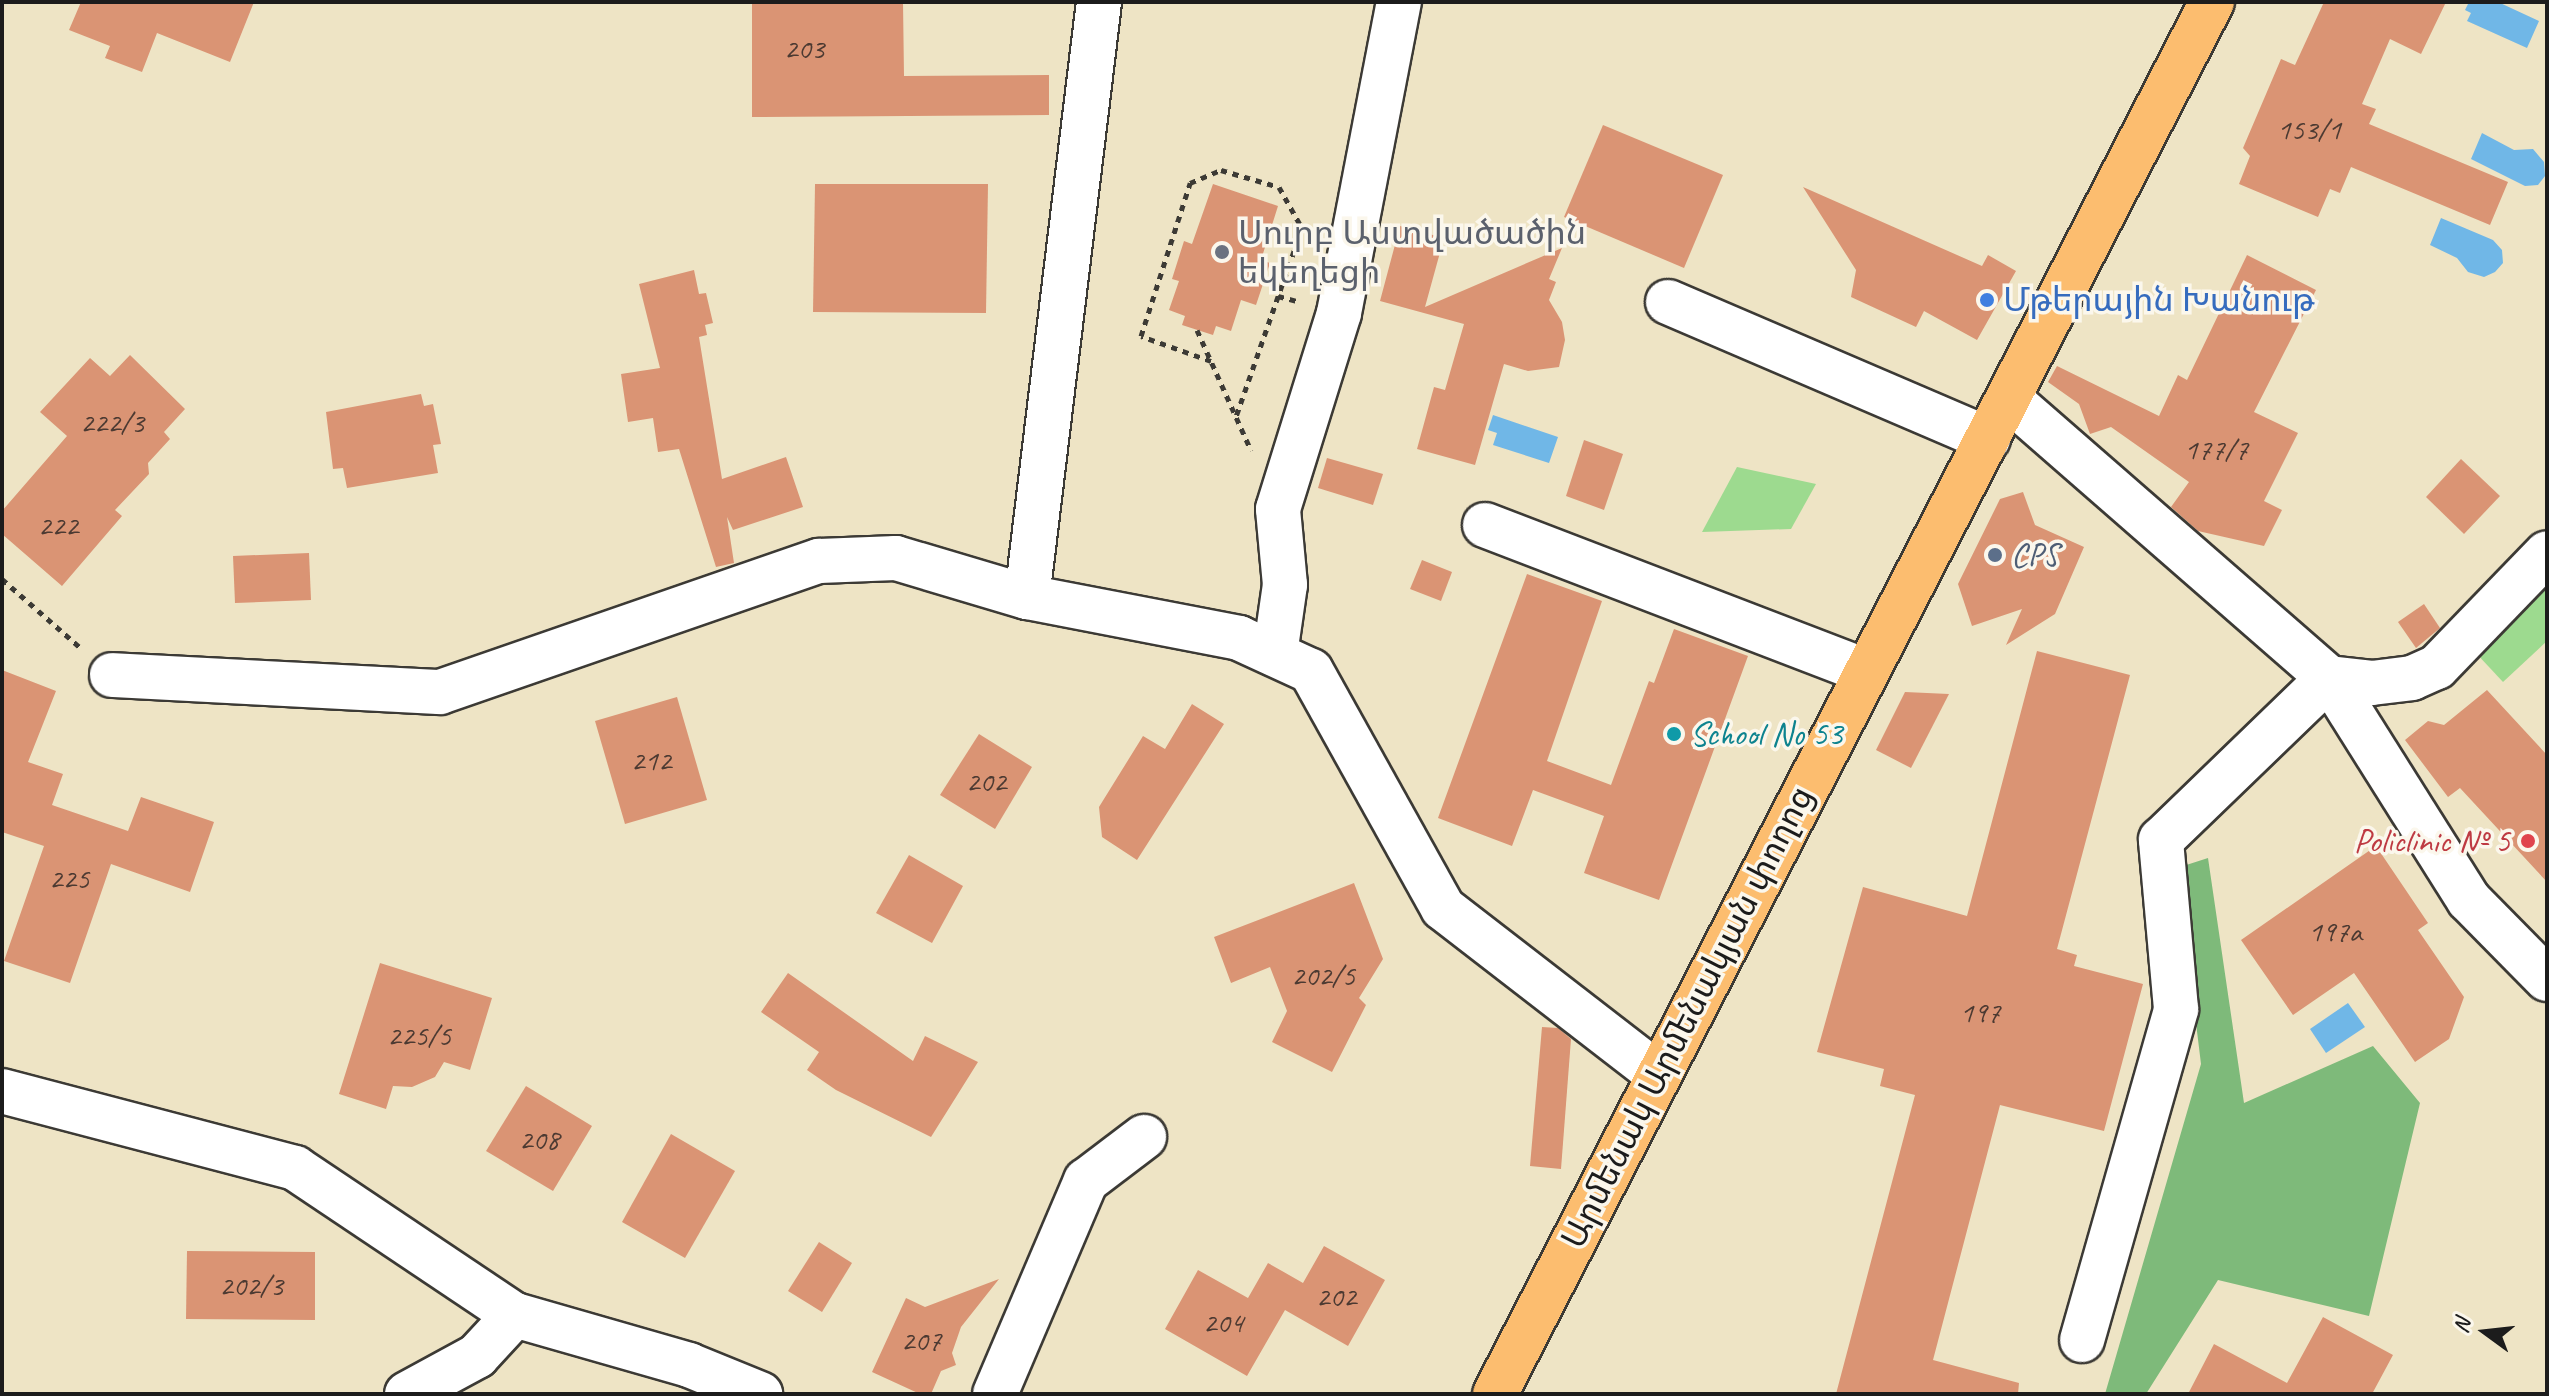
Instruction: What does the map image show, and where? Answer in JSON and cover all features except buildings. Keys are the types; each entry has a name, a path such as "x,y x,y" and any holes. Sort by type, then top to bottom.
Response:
{"main road":[{"name":"Արմենակ Արմենակյան փողոց","path":"1495,1394 2212,2"}],"street":[{"path":"1027,597 1099,2"},
{"path":"1275,654 1285,585 1278,509 1339,313 1399,2"},
{"path":"1668,302 1988,439"},
{"path":"2009,399 2329,678 2469,900 2547,979"},
{"path":"1485,525 1866,671"},
{"path":"2329,678 2372,683 2412,678 2437,667 2547,553"},
{"path":"112,675 440,692 819,561 896,558 1027,597 1239,638 1311,671 1443,908 1658,1074"},
{"path":"2082,1340 2176,1009 2161,840 2329,678"},
{"path":"2,1091 295,1168 515,1315 689,1365 760,1394"},
{"path":"995,1394 1086,1181 1144,1137"},
{"path":"407,1394 477,1356 515,1315"}],"path":[{"path":"1211,361 1141,336 1190,183 1221,170 1279,187 1302,228 1236,416"},
{"path":"1197,330 1278,509"},
{"path":"2,579 112,675"}],"green space":[{"path":"1737,467 1816,484 1791,529 1702,532"},
{"path":"2547,583 2547,641 2503,682 2475,652"},
{"path":"2208,858 2244,1103 2373,1046 2420,1103 2369,1316 2218,1280 2146,1394 2105,1394 2201,1064 2177,868"}],"water":[{"path":"2469,2 2498,2 2539,21 2527,48 2467,21 2471,13 2465,10"},
{"path":"2482,133 2514,150 2533,149 2544,162 2545,176 2538,185 2525,186 2471,159"},
{"path":"2441,218 2493,240 2502,250 2503,263 2495,272 2484,277 2468,272 2457,258 2430,245"},
{"path":"1493,415 1558,437 1549,463 1493,445 1497,433 1488,430"},
{"path":"2348,1003 2365,1027 2326,1053 2310,1029"}],"place":[{"name":"Սուրբ Աստվածածին եկեղեցի","path":"1222,252"},
{"name":"Մթերային Խանութ","path":"1987,300"},
{"name":"CPS","path":"1995,555"},
{"name":"School No 53","path":"1674,734"},
{"name":"Policlinic № 5","path":"2528,841"}]}
